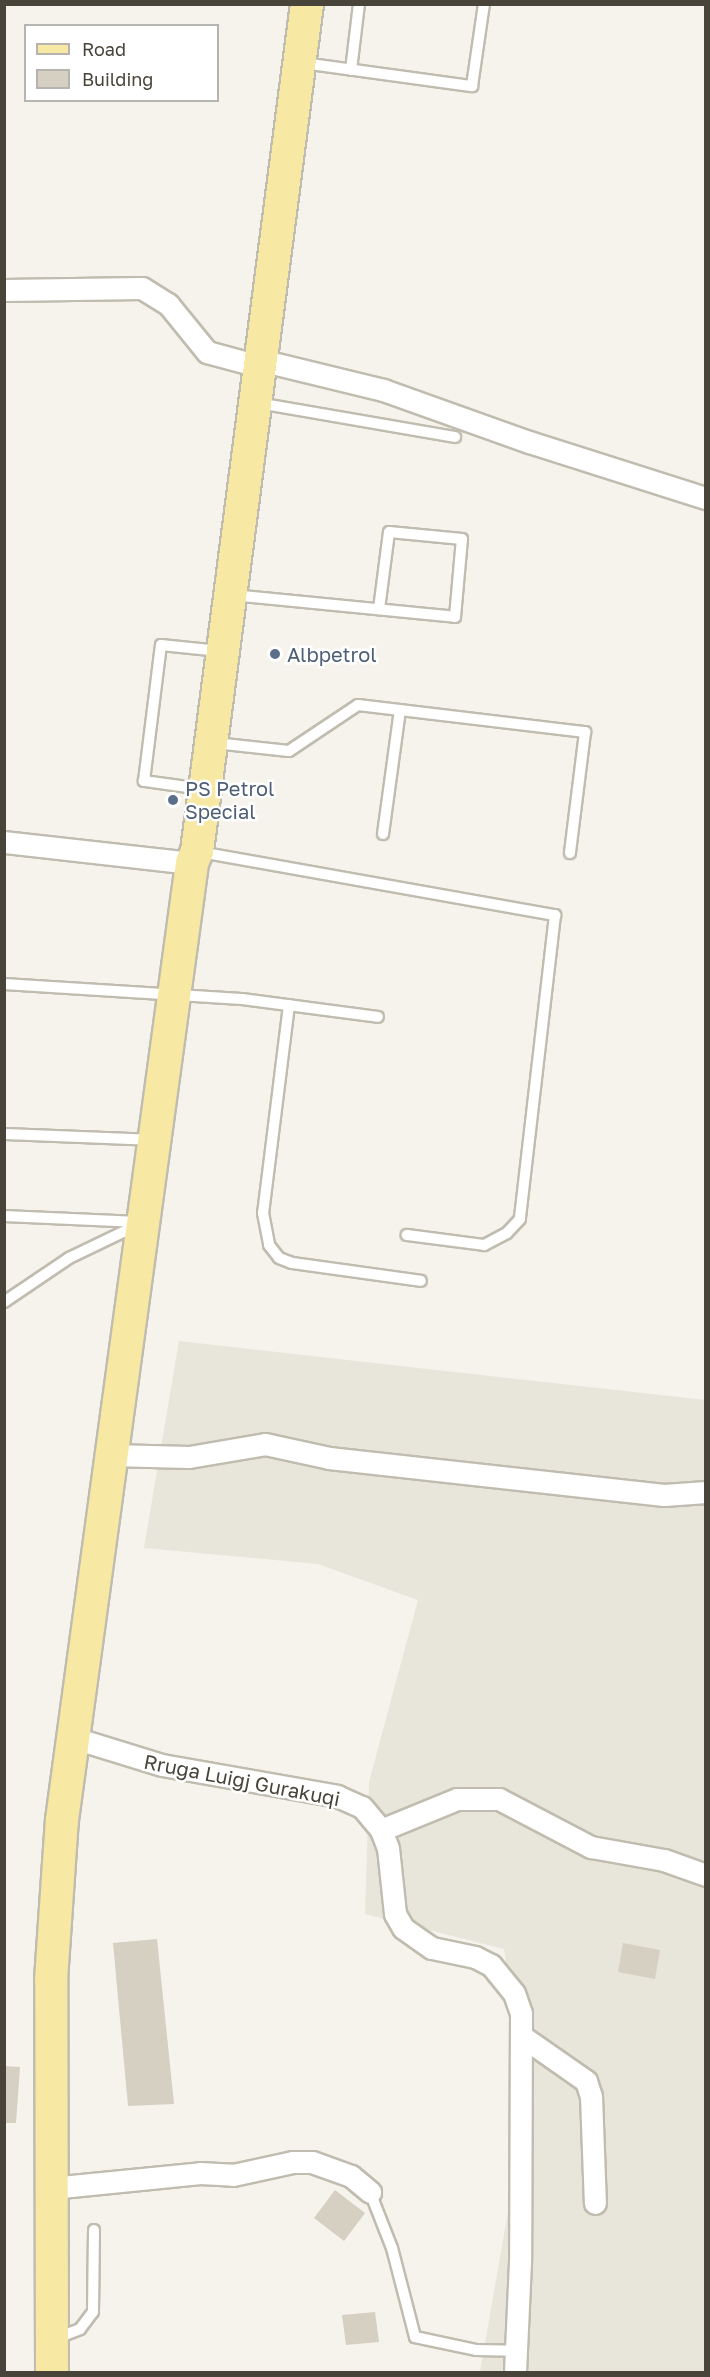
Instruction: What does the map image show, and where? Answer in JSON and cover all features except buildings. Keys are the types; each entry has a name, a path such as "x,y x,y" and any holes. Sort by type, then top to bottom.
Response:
{"main road":[{"path":"52,2373 51,1980 71,1737 195,857 202,789 307,4"}],"street":[{"path":"4,290 142,288 160,296 207,352 383,390 529,442 705,498"},
{"path":"4,842 195,857"},
{"path":"110,1455 189,1457 265,1444 329,1458 664,1495 705,1492"},
{"name":"Rruga Luigj Gurakuqi","path":"71,1737 162,1765 337,1796 362,1807 381,1830"},
{"path":"515,2373 519,2307 523,2037 521,2013 504,1976 475,1957 432,1948 403,1928 394,1914 388,1848 381,1830 457,1799 481,1796 499,1799 591,1846 664,1860 705,1875"},
{"path":"523,2037 586,2081 591,2096 595,2203"},
{"path":"51,2188 200,2173 233,2175 293,2162 312,2162 351,2176 370,2192"}],"lane":[{"path":"351,70 359,4"},
{"path":"299,63 472,86 484,4"},
{"path":"254,402 455,437"},
{"path":"229,594 455,617 462,539 389,532 379,609"},
{"path":"202,789 144,782 161,645 221,651"},
{"path":"209,742 289,751 358,705 585,732 570,854"},
{"path":"383,834 400,710"},
{"path":"195,857 555,915 520,1219 507,1233 484,1245 407,1235"},
{"path":"4,984 289,1005 378,1017"},
{"path":"289,1005 262,1213 269,1245 279,1257 292,1263 421,1281"},
{"path":"4,1134 154,1141"},
{"path":"4,1216 142,1222"},
{"path":"4,1302 69,1258 142,1222"},
{"path":"370,2192 392,2247 415,2337 476,2350 515,2351"},
{"path":"52,2340 80,2329 93,2312 94,2230"}],"shaded area":[{"path":"179,1341 705,1400 705,2372 480,2372 528,2097 504,1949 365,1914 369,1782 418,1600 318,1564 144,1548"}],"place":[{"name":"Albpetrol","path":"275,654"},
{"name":"PS Petrol Special","path":"173,800"}]}
